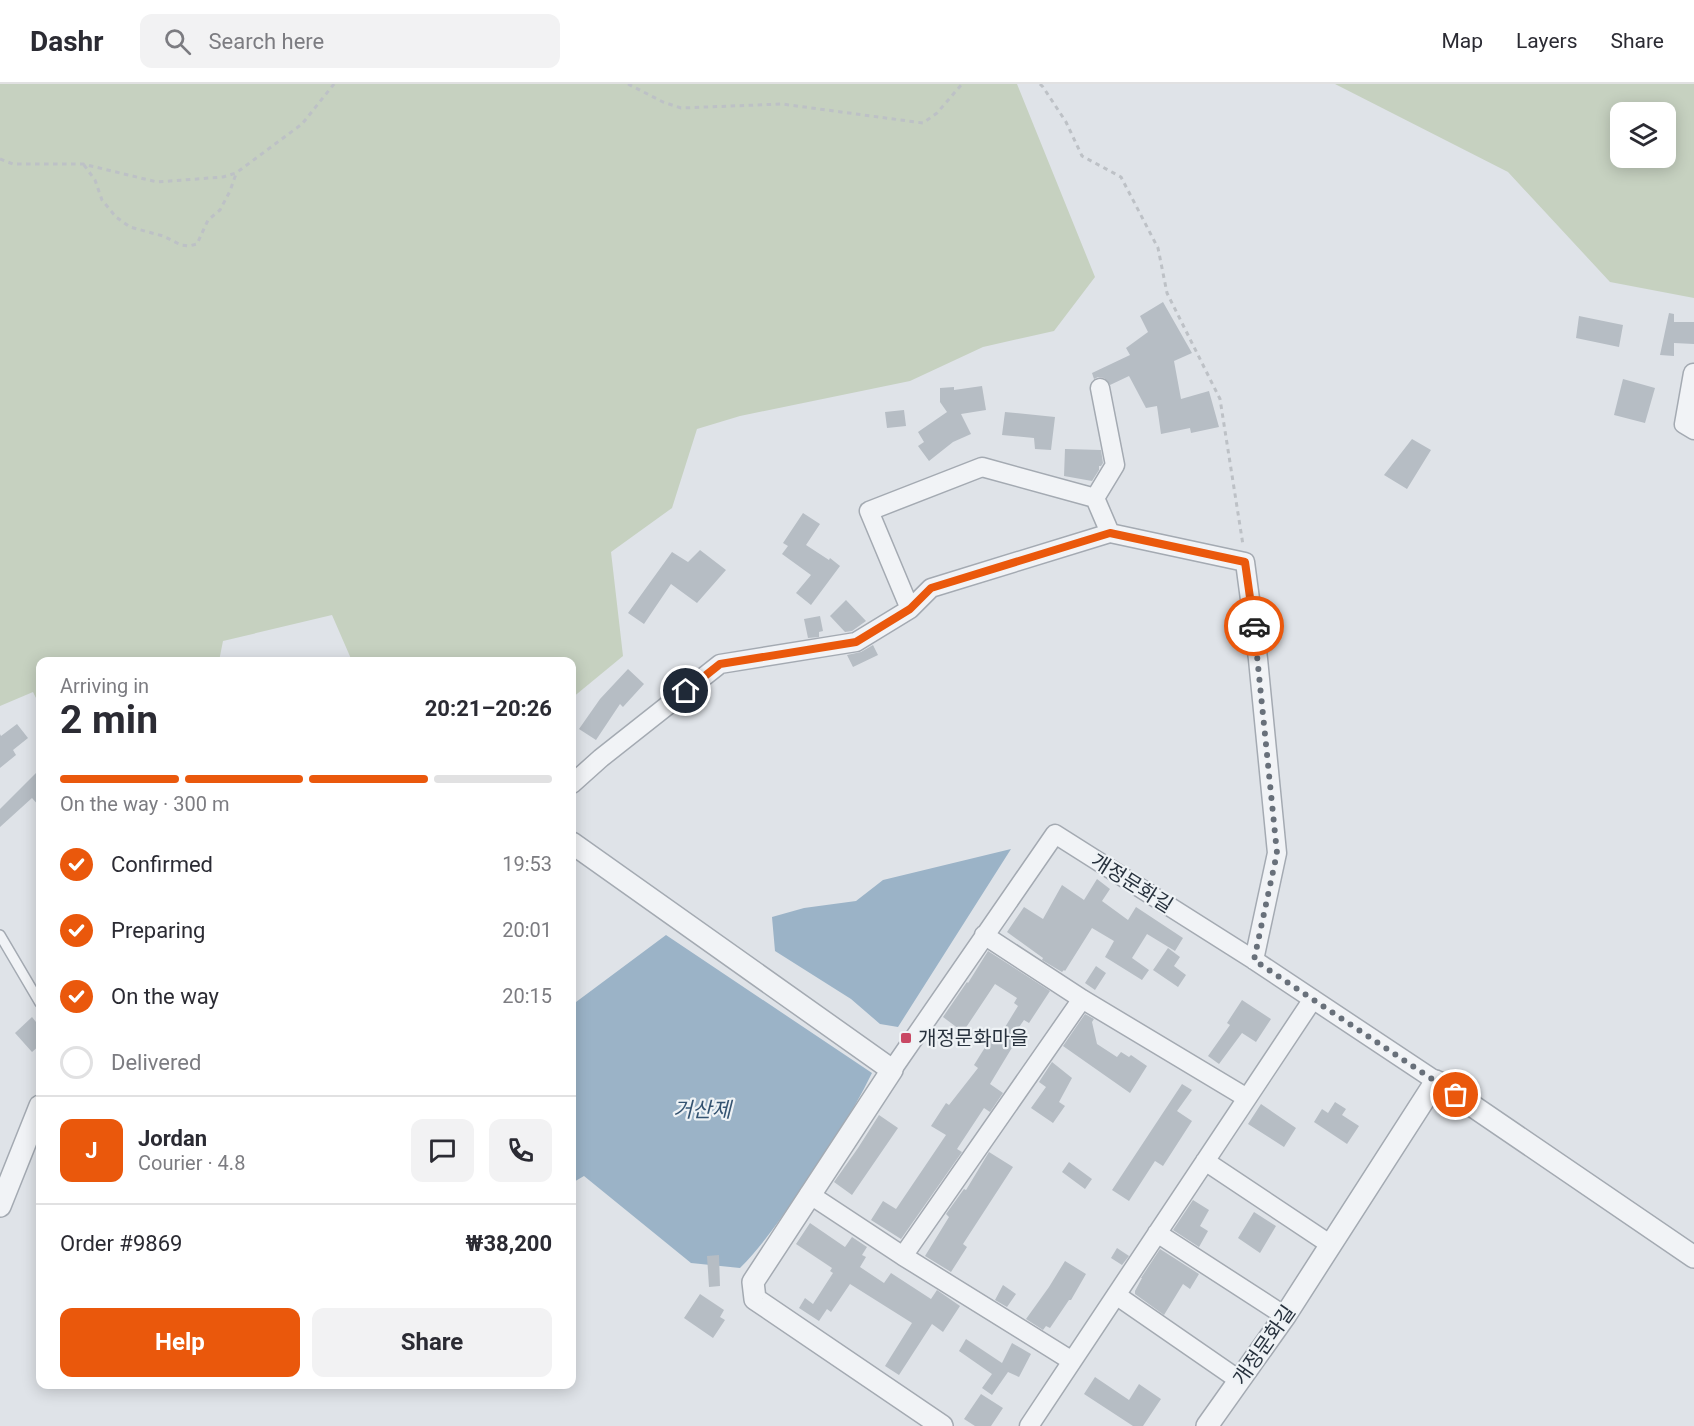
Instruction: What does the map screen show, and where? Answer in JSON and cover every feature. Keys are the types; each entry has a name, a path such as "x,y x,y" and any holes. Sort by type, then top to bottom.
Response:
{"street":[{"path":"1693,373 1684,424 1694,430"},
{"path":"1095,498 1115,465 1100,388"},
{"path":"910,609 869,511 982,467 1095,498"},
{"path":"1095,498 1110,533"},
{"path":"576,780 720,664 856,642 910,609 931,588 1110,533 1245,562 1258,660 1277,853 1254,960"},
{"name":"개정문화길","path":"942,1426 755,1299 753,1282 892,1070 1055,834 1254,960 1437,1081 1694,1257"},
{"path":"576,846 892,1070"},
{"path":"984,935 1082,999 1247,1098"},
{"path":"903,1256 1082,999"},
{"path":"1029,1426 1313,999"},
{"name":"개정문화길","path":"1207,1426 1285,1316 1437,1081"},
{"path":"0,1206 36,1116"},
{"path":"1205,1161 1331,1245"},
{"path":"810,1194 903,1256 1072,1361"},
{"path":"1157,1233 1285,1316"},
{"path":"1116,1295 1239,1380"}],"lane":[{"path":"0,935 36,996"}],"path":[{"path":"0,159 13,164 83,164 157,182 223,177 236,173 302,124 334,84"},
{"path":"627,84 663,102 681,108 782,104 923,123 938,113 962,84"},
{"path":"1040,84 1066,122 1082,156 1121,177 1158,248 1167,293 1220,399 1245,562"},
{"path":"83,164 95,180 102,200 116,217 130,226 189,246 197,244 208,220 220,210 236,173"}],"green space":[{"path":"0,84 1017,84 1095,277 1054,331 983,347 910,381 740,416 697,429 672,508 611,552 623,656 576,695 576,657 350,657 332,615 223,641 220,657 36,657 36,698 33,692 0,706"},
{"path":"1335,84 1694,84 1694,298 1610,282 1508,172"}],"water":[{"path":"1011,849 898,1027 880,1024 851,999 775,951 772,917 804,908 856,901 883,880"},
{"name":"거산제","path":"666,935 872,1073 817,1166 770,1233 740,1268 691,1263 584,1176 576,1181 576,1002"}],"building":[{"path":"1163,302 1192,353 1174,361 1181,399 1209,391 1219,427 1191,433 1190,428 1161,434 1157,406 1146,408 1129,376 1110,385 1104,378 1094,379 1092,373 1130,355 1126,348 1148,332 1140,316"},
{"path":"1669,313 1674,314 1674,322 1694,322 1694,344 1674,343 1674,356 1660,355"},
{"path":"1579,316 1623,325 1619,347 1576,338"},
{"path":"1623,379 1655,388 1645,423 1614,415"},
{"path":"982,386 986,410 961,414 971,434 953,442 929,461 918,446 924,442 918,432 947,412 940,402 940,388 954,387 954,390"},
{"path":"904,410 906,426 887,428 885,412"},
{"path":"1005,412 1055,417 1051,450 1035,449 1034,438 1002,435"},
{"path":"1412,439 1431,450 1407,489 1384,475"},
{"path":"1065,449 1101,450 1103,463 1099,466 1092,481 1064,476"},
{"path":"803,513 820,524 806,545 840,566 811,605 796,593 811,575 782,554 788,546 783,543"},
{"path":"700,550 726,570 697,603 671,584 644,624 628,613 672,552 688,562"},
{"path":"846,600 866,621 852,631 845,632 830,616"},
{"path":"820,616 823,631 819,632 819,637 808,638 804,619"},
{"path":"873,645 878,655 853,667 847,655 861,652"},
{"path":"628,669 644,684 623,707 620,704 596,740 579,729 600,699"},
{"path":"17,724 28,738 13,750 16,755 0,768 0,734 1,736"},
{"path":"36,773 36,802 32,798 0,827 0,809"},
{"path":"1097,879 1110,889 1102,901 1128,920 1136,907 1183,938 1175,951 1147,934 1132,958 1149,970 1142,980 1105,957 1114,941 1092,928 1065,971 1062,972 1042,960 1043,958 1007,932 1024,907 1043,919 1062,885 1084,900"},
{"path":"1168,948 1180,957 1174,966 1186,975 1178,987 1153,970"},
{"path":"988,951 1050,991 1029,1023 1024,1020 1015,1033 1019,1036 990,1084 1003,1093 990,1112 984,1108 957,1149 962,1152 901,1239 871,1220 883,1201 896,1209 946,1135 931,1126 946,1103 949,1105 978,1068 974,1065 994,1033 999,1037 1018,1006 1014,1003 1017,998 995,984 963,1032 943,1017"},
{"path":"1096,966 1106,973 1095,990 1085,983"},
{"path":"1242,1000 1271,1019 1256,1042 1242,1033 1219,1064 1208,1056 1230,1025 1227,1023"},
{"path":"1085,1014 1094,1019 1092,1022 1097,1044 1117,1057 1121,1052 1129,1057 1131,1055 1147,1066 1130,1093 1063,1046"},
{"path":"32,1017 36,1022 36,1048 32,1052 15,1033"},
{"path":"1052,1062 1072,1078 1059,1102 1065,1106 1053,1123 1031,1108 1046,1087 1039,1082"},
{"path":"1182,1084 1192,1090 1177,1111 1192,1121 1163,1166 1155,1161 1129,1201 1112,1190"},
{"path":"1335,1102 1346,1109 1342,1115 1359,1126 1347,1144 1314,1122 1322,1109 1328,1113"},
{"path":"1261,1104 1296,1128 1284,1147 1248,1124"},
{"path":"879,1115 898,1128 852,1195 834,1182"},
{"path":"989,1152 1013,1167 963,1244 967,1247 951,1272 925,1256 949,1217 946,1214 964,1189 966,1190"},
{"path":"1069,1162 1092,1179 1085,1189 1062,1172"},
{"path":"1193,1200 1209,1210 1200,1226 1208,1231 1199,1247 1173,1230"},
{"path":"1254,1212 1276,1226 1260,1253 1238,1238"},
{"path":"810,1223 845,1247 852,1237 867,1247 862,1255 866,1257 860,1267 884,1283 891,1273 931,1299 937,1290 960,1306 943,1332 932,1324 899,1375 885,1366 912,1323 850,1284 831,1312 827,1309 819,1321 799,1308 805,1298 813,1304 833,1273 830,1271 832,1268 796,1244"},
{"path":"1117,1248 1129,1256 1122,1265 1111,1258"},
{"path":"1160,1249 1199,1274 1190,1289 1183,1284 1164,1315 1135,1294 1141,1278"},
{"path":"719,1255 720,1286 709,1287 707,1256"},
{"path":"1065,1261 1086,1274 1071,1300 1050,1328 1046,1326 1043,1330 1026,1319"},
{"path":"1003,1285 1016,1294 1007,1307 995,1300"},
{"path":"700,1294 724,1310 720,1317 725,1320 713,1338 684,1318"},
{"path":"966,1339 1002,1363 1012,1343 1031,1354 1019,1377 1008,1372 992,1395 982,1388 992,1374 959,1351"},
{"path":"1095,1377 1129,1400 1139,1384 1161,1399 1143,1426 1133,1426 1084,1394"},
{"path":"981,1394 1003,1408 991,1426 975,1426 964,1419"}],"way so far":[{"path":"1254,626 1277,853 1254,960 1456,1095"}],"place":[{"name":"개정문화마을","path":"906,1038"}],"route":[{"path":"686,691 720,664 856,642 910,609 931,588 1110,533 1245,562 1254,626"}]}
